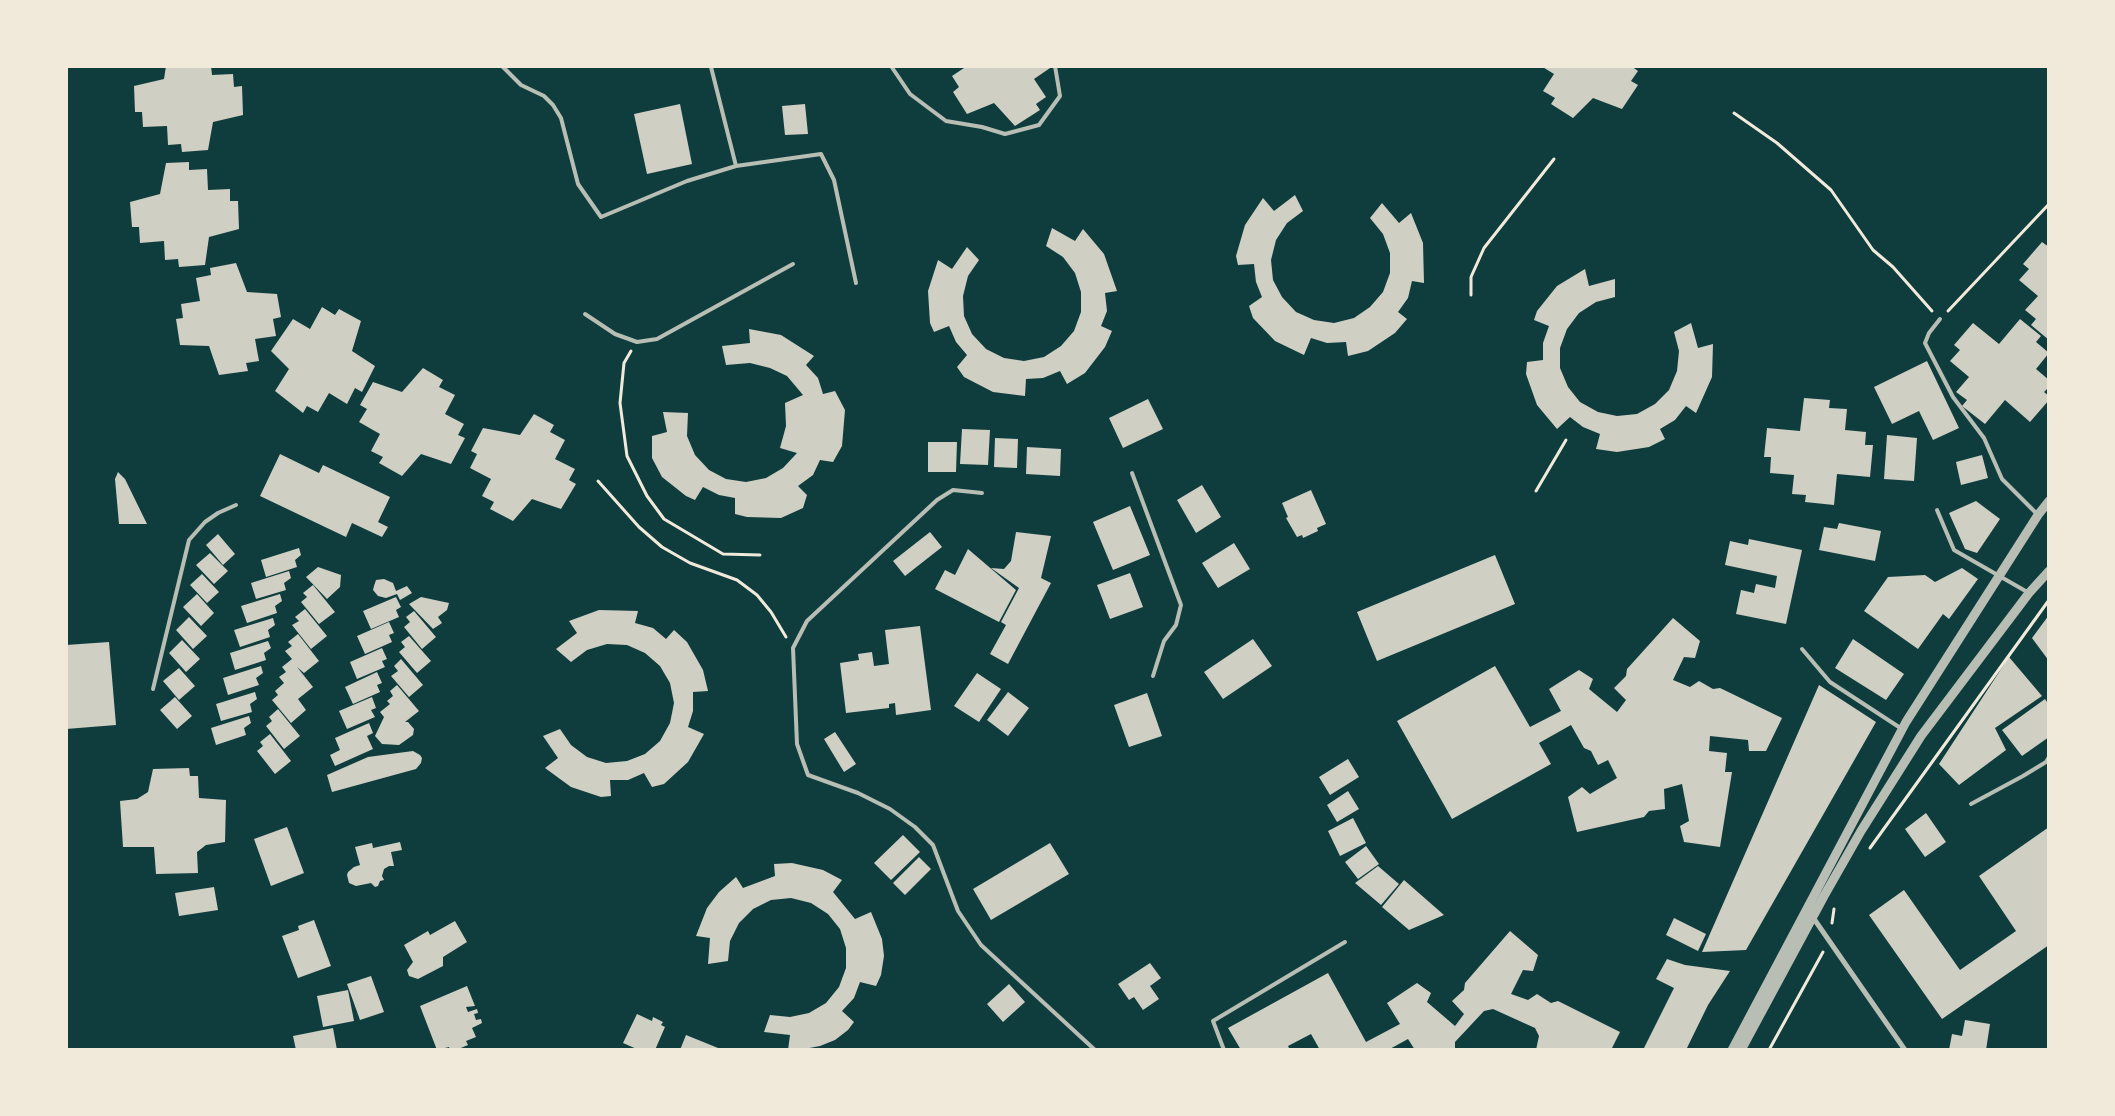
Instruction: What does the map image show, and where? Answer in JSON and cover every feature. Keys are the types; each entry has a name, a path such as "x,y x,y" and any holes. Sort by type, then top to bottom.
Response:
{"street":[{"path":"1732,1050 1806,907 1902,729 2038,515 2049,501"},
{"path":"1741,1050 1861,832 1922,736 2029,593 2049,571"},
{"path":"1806,907 1905,1050"}],"lane":[{"path":"502,66 521,85 544,96 562,118 578,184 600,217 687,181 736,166 821,154 834,180 856,283"},
{"path":"892,66 910,94 946,121 982,127 1005,134 1039,125 1060,96 1054,66"},
{"path":"711,67 736,166"},
{"path":"585,314 615,334 637,342 657,339 793,264"},
{"path":"1940,320 1929,333 1925,343 1953,397 1984,438 2002,479 2038,515"},
{"path":"1132,473 1181,605 1176,625 1164,641 1153,676"},
{"path":"982,493 953,490 937,500 807,621 793,648 798,744 808,775 858,793 890,809 916,827 933,845 958,911 981,945 1095,1050"},
{"path":"153,689 189,540 205,522 218,513 236,505"},
{"path":"1937,510 1954,550 2029,593"},
{"path":"1802,649 1830,682 1902,729"},
{"path":"1971,804 2023,776 2046,762 2049,757"},
{"path":"1224,1050 1212,1021 1345,942"}],"path":[{"path":"1734,113 1777,144 1831,190 1873,250 1893,267 1940,320 2049,204"},
{"path":"1471,296 1471,277 1484,248 1554,159"},
{"path":"637,342 624,363 620,403 627,456 647,496 664,519 723,554 760,555"},
{"path":"1536,491 1566,440"},
{"path":"598,481 639,527 662,547 690,564 737,580 757,595 771,612 793,648"},
{"path":"1866,854 2049,600"},
{"path":"1769,1050 1829,940 1836,903"}],"building":[{"path":"166,66 211,66 212,75 233,74 234,87 242,86 243,115 213,122 208,150 182,152 181,144 168,145 167,126 143,127 142,112 135,112 134,86 164,79"},
{"path":"967,66 1053,66 1034,79 1046,97 1036,104 1040,110 1015,126 994,103 967,114 953,92 959,87 952,76"},
{"path":"1541,66 1631,66 1638,71 1631,81 1638,85 1622,109 1593,98 1573,118 1551,104 1555,98 1543,91 1554,74"},
{"path":"680,104 692,164 647,174 634,114"},
{"path":"805,104 808,134 785,135 782,106"},
{"path":"189,162 189,170 207,169 208,190 230,189 230,201 238,201 239,229 209,237 205,265 179,267 178,259 165,260 164,241 140,243 139,227 132,227 130,202 160,194 166,163"},
{"path":"1295,195 1303,211 1287,223 1276,240 1271,260 1273,280 1282,297 1296,312 1314,320 1334,323 1354,318 1370,307 1383,292 1390,273 1390,253 1383,234 1370,218 1382,203 1399,223 1411,213 1423,243 1424,283 1412,281 1408,298 1398,312 1407,319 1395,333 1368,351 1348,356 1346,342 1327,343 1311,338 1304,355 1275,341 1253,318 1249,306 1262,297 1256,282 1254,264 1238,265 1236,256 1245,225 1263,198 1274,211"},
{"path":"1052,228 1075,241 1083,229 1104,254 1117,291 1105,293 1107,311 1101,326 1112,331 1105,347 1085,373 1067,384 1060,371 1043,378 1026,379 1025,396 993,392 964,377 957,367 967,355 956,342 949,326 934,332 930,323 928,291 938,260 952,269 967,247 979,260 968,276 963,296 964,316 972,334 986,349 1004,358 1024,361 1044,357 1061,346 1074,331 1081,312 1081,292 1075,273 1063,257 1046,246"},
{"path":"2042,242 2049,247 2049,340 2031,325 2036,319 2025,310 2038,296 2019,280 2029,269 2023,264"},
{"path":"236,263 247,292 277,294 281,317 273,319 276,336 255,339 259,361 246,363 248,371 219,375 209,346 180,345 176,319 183,318 181,304 200,301 196,278 211,275 210,268"},
{"path":"1585,269 1589,286 1615,279 1615,297 1596,302 1579,313 1567,329 1560,348 1560,368 1568,387 1580,402 1598,412 1617,416 1637,414 1655,404 1669,390 1677,371 1679,351 1674,332 1691,323 1698,348 1713,344 1712,377 1696,413 1686,406 1675,420 1660,429 1665,439 1649,447 1617,452 1596,449 1600,434 1583,427 1570,417 1557,429 1537,405 1526,374 1527,362 1543,360 1543,343 1549,326 1534,320 1537,311 1557,286"},
{"path":"322,307 335,315 339,309 361,321 352,351 375,366 362,392 355,388 347,404 329,393 318,412 307,406 303,413 275,391 289,369 271,351 293,319 310,329"},
{"path":"2020,319 2041,336 2036,342 2049,353 2036,369 2049,380 2049,387 2044,392 2049,396 2049,400 2030,422 2005,400 1985,424 1962,406 1967,400 1956,392 1969,377 1950,361 1960,350 1954,345 1973,323 1999,344"},
{"path":"749,329 781,335 814,356 806,365 818,378 823,394 835,391 845,410 842,446 833,462 820,460 813,475 798,486 807,495 803,508 781,518 747,517 735,514 735,498 719,495 703,487 695,500 686,496 662,477 652,458 652,436 667,432 663,412 688,413 687,436 695,455 709,470 726,479 746,482 766,478 783,468 797,453 780,448 786,426 785,403 803,395 787,376 770,368 750,363 726,365 722,346 750,343"},
{"path":"1927,361 1959,428 1933,440 1919,411 1892,424 1874,387"},
{"path":"423,368 443,380 439,387 455,395 445,414 464,424 458,435 465,438 451,464 421,454 402,476 379,463 383,457 371,451 380,434 359,422 367,409 360,405 373,382 402,392"},
{"path":"1804,398 1830,400 1829,408 1847,409 1845,430 1866,432 1865,445 1873,445 1870,477 1837,474 1834,505 1805,502 1806,495 1792,494 1794,475 1770,473 1771,457 1764,457 1767,428 1800,431"},
{"path":"1148,399 1163,429 1123,448 1109,418"},
{"path":"534,414 554,425 550,432 565,440 555,459 575,469 569,480 576,484 561,509 532,499 513,521 490,509 494,502 482,496 491,479 470,468 477,454 471,451 483,428 520,435"},
{"path":"962,429 990,430 988,465 960,464"},
{"path":"1887,435 1917,438 1914,481 1884,479"},
{"path":"995,438 1018,439 1017,468 994,467"},
{"path":"928,442 957,442 956,472 928,472"},
{"path":"1027,447 1061,449 1060,476 1026,474"},
{"path":"280,454 319,473 323,465 390,497 378,522 388,527 382,537 352,523 346,537 260,496"},
{"path":"1982,455 1988,478 1961,485 1956,462"},
{"path":"118,472 125,479 147,524 119,524 115,479"},
{"path":"1202,485 1221,517 1196,533 1177,500"},
{"path":"1311,490 1326,524 1317,528 1318,531 1303,538 1302,535 1297,537 1286,518 1288,517 1282,503"},
{"path":"1976,501 2000,519 1977,553 1965,549 1949,513"},
{"path":"1130,506 1150,555 1113,570 1093,522"},
{"path":"1839,523 1881,531 1875,561 1819,550 1824,527 1837,529"},
{"path":"930,532 942,547 905,576 893,561"},
{"path":"1016,532 1051,536 1041,578 1051,583 1008,664 990,654 1006,625 1001,622 1019,588 991,568 1004,569 1011,561"},
{"path":"218,534 235,554 223,565 206,545"},
{"path":"1749,539 1802,550 1786,624 1736,614 1741,590 1754,593 1756,584 1775,588 1777,576 1725,565 1730,541 1748,545"},
{"path":"1234,543 1250,569 1218,588 1202,563"},
{"path":"299,548 301,555 295,560 297,567 266,577 261,560"},
{"path":"968,549 1016,590 999,622 935,589 945,570 955,575"},
{"path":"210,553 228,571 214,584 196,565"},
{"path":"1495,555 1515,604 1377,661 1357,612"},
{"path":"318,567 341,575 340,587 327,599 306,577"},
{"path":"1962,568 1978,579 1949,619 1943,614 1918,649 1864,611 1888,577 1925,575 1935,582"},
{"path":"289,571 291,578 284,583 286,590 256,599 251,583"},
{"path":"1130,573 1143,607 1110,619 1097,585"},
{"path":"202,574 219,592 207,603 190,585"},
{"path":"384,579 393,583 396,591 407,586 412,593 400,600 397,594 386,598 378,596 373,590 376,580"},
{"path":"313,585 335,612 319,624 301,602 307,597 303,593"},
{"path":"197,594 214,613 201,626 183,607"},
{"path":"280,594 282,601 275,606 277,613 247,623 241,606"},
{"path":"396,597 401,607 396,610 399,617 371,629 363,611"},
{"path":"421,597 449,603 447,610 438,617 442,623 433,629 409,604"},
{"path":"305,609 327,636 311,649 292,625 299,621 295,617"},
{"path":"599,610 638,611 635,623 653,628 666,639 674,630 687,642 703,670 708,691 693,692 693,711 688,727 704,734 688,762 664,784 652,787 644,773 628,780 610,780 611,796 601,797 571,787 545,768 558,758 543,736 560,729 571,745 587,757 606,763 627,761 645,754 660,741 670,723 674,703 670,683 660,666 645,653 627,645 607,644 587,650 571,662 556,649 577,633 569,621"},
{"path":"414,611 436,637 422,649 404,627 410,622 406,617"},
{"path":"2049,615 2049,661 2032,638"},
{"path":"189,617 207,636 193,649 176,630"},
{"path":"273,618 275,625 268,630 270,637 240,647 234,630"},
{"path":"1673,618 1700,641 1695,658 1684,657 1673,680 1690,687 1699,681 1713,689 1720,688 1782,718 1766,751 1749,751 1748,740 1710,736 1709,751 1727,753 1725,772 1732,772 1720,847 1684,842 1680,826 1689,821 1682,784 1664,789 1665,809 1649,811 1644,817 1577,832 1568,797 1582,787 1590,794 1617,778 1608,760 1598,765 1591,751 1584,748 1571,725 1539,743 1551,764 1452,819 1397,721 1495,666 1530,727 1561,711 1549,689 1579,670 1593,679 1589,689 1617,712 1626,700 1614,688 1626,676 1627,669"},
{"path":"389,622 394,633 389,635 392,642 365,654 357,636"},
{"path":"920,626 931,710 896,715 895,703 889,704 889,708 846,713 840,663 859,660 858,654 872,652 874,666 889,664 885,630"},
{"path":"298,634 319,661 304,673 297,667 313,687 298,699 306,710 291,723 272,700 278,695 275,691 284,683 279,677 286,672 282,667 292,659 285,651 292,646 288,642"},
{"path":"409,636 431,661 417,673 399,652 405,647 401,642"},
{"path":"1253,639 1272,666 1223,699 1204,672"},
{"path":"1853,639 1904,674 1886,700 1835,668"},
{"path":"182,640 200,659 186,672 169,653"},
{"path":"268,641 271,648 264,653 266,660 235,670 230,653"},
{"path":"109,642 116,725 66,729 66,645"},
{"path":"382,648 387,659 382,661 385,667 357,679 350,662"},
{"path":"2009,657 2042,696 1995,728 2006,750 1959,785 1939,764"},
{"path":"401,659 423,685 409,697 391,676 398,671 394,666"},
{"path":"261,666 263,673 256,678 259,685 228,695 223,678"},
{"path":"179,668 195,686 179,700 163,681"},
{"path":"377,672 382,683 377,685 380,692 353,704 345,687"},
{"path":"977,673 1001,689 979,722 954,706"},
{"path":"397,685 419,711 405,722 408,722 414,729 413,735 399,745 382,744 375,736 384,717 380,712 390,704 387,701 393,696 390,691"},
{"path":"1819,685 1876,722 1746,950 1702,952"},
{"path":"255,692 257,699 250,704 252,712 221,721 216,704"},
{"path":"1008,692 1029,708 1008,736 987,720"},
{"path":"1147,693 1162,736 1129,747 1114,705"},
{"path":"175,697 192,716 177,729 160,710"},
{"path":"372,697 376,708 371,710 375,717 347,729 339,711"},
{"path":"2045,699 2049,705 2049,737 2022,756 2002,730"},
{"path":"278,709 300,736 284,749 266,726 272,721 269,717"},
{"path":"249,716 251,723 244,728 246,735 216,745 211,728"},
{"path":"369,723 373,733 367,736 373,749 335,766 330,755 340,750 335,738"},
{"path":"835,732 856,764 844,772 824,739"},
{"path":"270,734 291,761 275,774 257,751 263,746 260,742"},
{"path":"413,751 422,758 421,763 416,769 332,792 327,775 368,757"},
{"path":"1348,759 1359,777 1330,795 1319,777"},
{"path":"189,768 190,776 198,776 199,798 226,800 225,842 206,845 197,852 198,873 156,874 154,847 123,847 120,801 137,799 148,792 153,769"},
{"path":"1348,791 1359,809 1337,822 1327,805"},
{"path":"1926,813 1946,842 1925,857 1905,829"},
{"path":"1353,818 1366,843 1340,856 1328,831"},
{"path":"287,827 304,873 271,886 254,839"},
{"path":"2049,827 2049,945 1942,1019 1869,915 1904,890 1960,970 2016,931 1979,876"},
{"path":"903,835 920,852 891,880 874,863"},
{"path":"400,842 402,850 391,852 394,866 384,869 382,876 384,880 380,881 378,886 375,887 371,883 356,886 349,883 348,872 360,865 355,847 372,843 373,848"},
{"path":"1050,843 1069,874 991,920 973,889"},
{"path":"1366,846 1379,864 1358,879 1345,862"},
{"path":"919,857 931,869 905,895 893,883"},
{"path":"792,863 823,870 842,880 833,892 855,919 871,912 882,939 884,956 881,975 876,986 860,982 854,998 842,1011 854,1022 848,1030 835,1040 820,1046 799,1050 788,1050 790,1035 764,1032 770,1015 790,1017 809,1013 826,1003 839,987 846,968 846,948 840,929 828,914 811,903 791,898 771,900 753,909 739,923 730,941 728,961 708,964 710,938 696,936 707,908 719,892 736,877 743,888 775,876 774,864"},
{"path":"1378,866 1399,884 1381,905 1355,883"},
{"path":"1404,880 1444,915 1409,930 1382,907"},
{"path":"214,887 218,910 179,916 175,893"},
{"path":"1674,918 1706,934 1698,951 1666,935"},
{"path":"314,920 331,966 298,978 282,936 299,930 298,926"},
{"path":"455,921 467,942 443,957 443,966 418,979 409,976 407,970 413,962 404,945 428,931 430,935"},
{"path":"1510,931 1538,955 1533,971 1523,970 1511,994 1528,1000 1537,994 1551,1003 1558,1001 1620,1032 1611,1050 1536,1050 1539,1036 1535,1028 1493,1009 1484,1011 1455,1042 1455,1050 1415,1050 1408,1039 1388,1050 1320,1050 1311,1034 1288,1046 1290,1050 1241,1050 1228,1028 1328,973 1366,1042 1400,1024 1387,1003 1417,983 1431,993 1427,1002 1455,1026 1464,1014 1452,1001 1464,990 1465,983"},
{"path":"1667,959 1685,965 1730,971 1708,1005 1686,1050 1643,1050 1674,988 1656,979"},
{"path":"1150,963 1161,978 1150,986 1159,999 1143,1010 1134,997 1129,1000 1118,984"},
{"path":"371,976 384,1012 360,1020 347,984"},
{"path":"1009,984 1025,1002 1003,1022 987,1004"},
{"path":"467,986 475,1006 466,1007 468,1012 477,1009 478,1013 474,1014 476,1020 481,1019 482,1023 472,1028 476,1037 466,1041 468,1045 456,1050 450,1050 449,1047 437,1050 420,1006"},
{"path":"348,990 354,1021 323,1027 317,996"},
{"path":"637,1014 652,1021 653,1017 663,1022 661,1025 665,1027 655,1050 639,1050 623,1043"},
{"path":"1965,1020 1990,1024 1986,1050 1949,1050 1952,1034 1962,1036"},
{"path":"333,1028 337,1050 296,1050 293,1036"},
{"path":"686,1035 723,1050 680,1050"}]}
